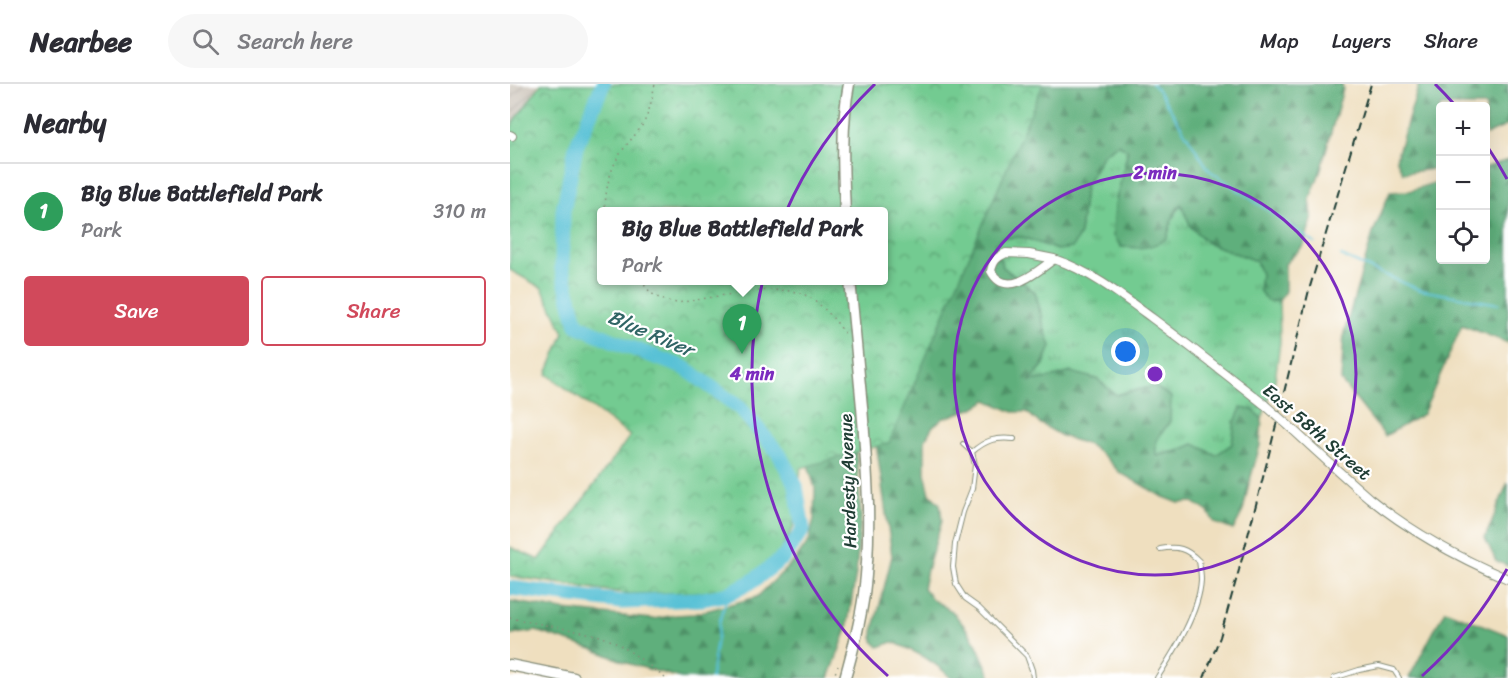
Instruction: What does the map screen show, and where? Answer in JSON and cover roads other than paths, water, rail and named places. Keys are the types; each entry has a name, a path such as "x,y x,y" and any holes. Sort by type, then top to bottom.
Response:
{"main road":[{"path":"845,207 844,142 846,96 849,84"},
{"name":"Hardesty Avenue","path":"844,678 856,638 864,593 869,509 850,285"},
{"path":"510,665 546,675 574,678"}],"street":[{"name":"East 58th Street","path":"1054,259 1027,279 1019,282 1006,283 997,279 991,271 996,259 1006,253 1029,254 1054,259 1070,264 1088,274 1204,356 1265,405 1370,498 1403,523 1475,565 1508,579"}],"lane":[{"path":"972,452 983,443 1001,438 1014,439"},
{"path":"963,444 972,452 975,465 972,489 963,512 955,544 953,567 956,585 965,598 985,614 1027,656 1034,678"},
{"path":"1157,678 1193,613 1201,580 1199,561 1190,552 1175,547 1160,549"},
{"path":"1334,678 1379,666 1394,670 1399,678"}],"waterway":[{"name":"Blue River","path":"510,588 621,602 703,599 728,594 753,581 784,557 803,530 796,486 779,454 740,408 685,368 577,325 562,269 563,211 576,147 603,84"},
{"path":"1152,84 1209,170 1315,243"},
{"path":"1341,256 1420,290 1499,304"},
{"path":"711,678 720,620 728,594"}],"railway":[{"path":"1204,678 1220,637 1239,570 1309,290 1371,84"}],"place":[{"name":"Big Blue Battlefield Park","path":"742,354"}]}
